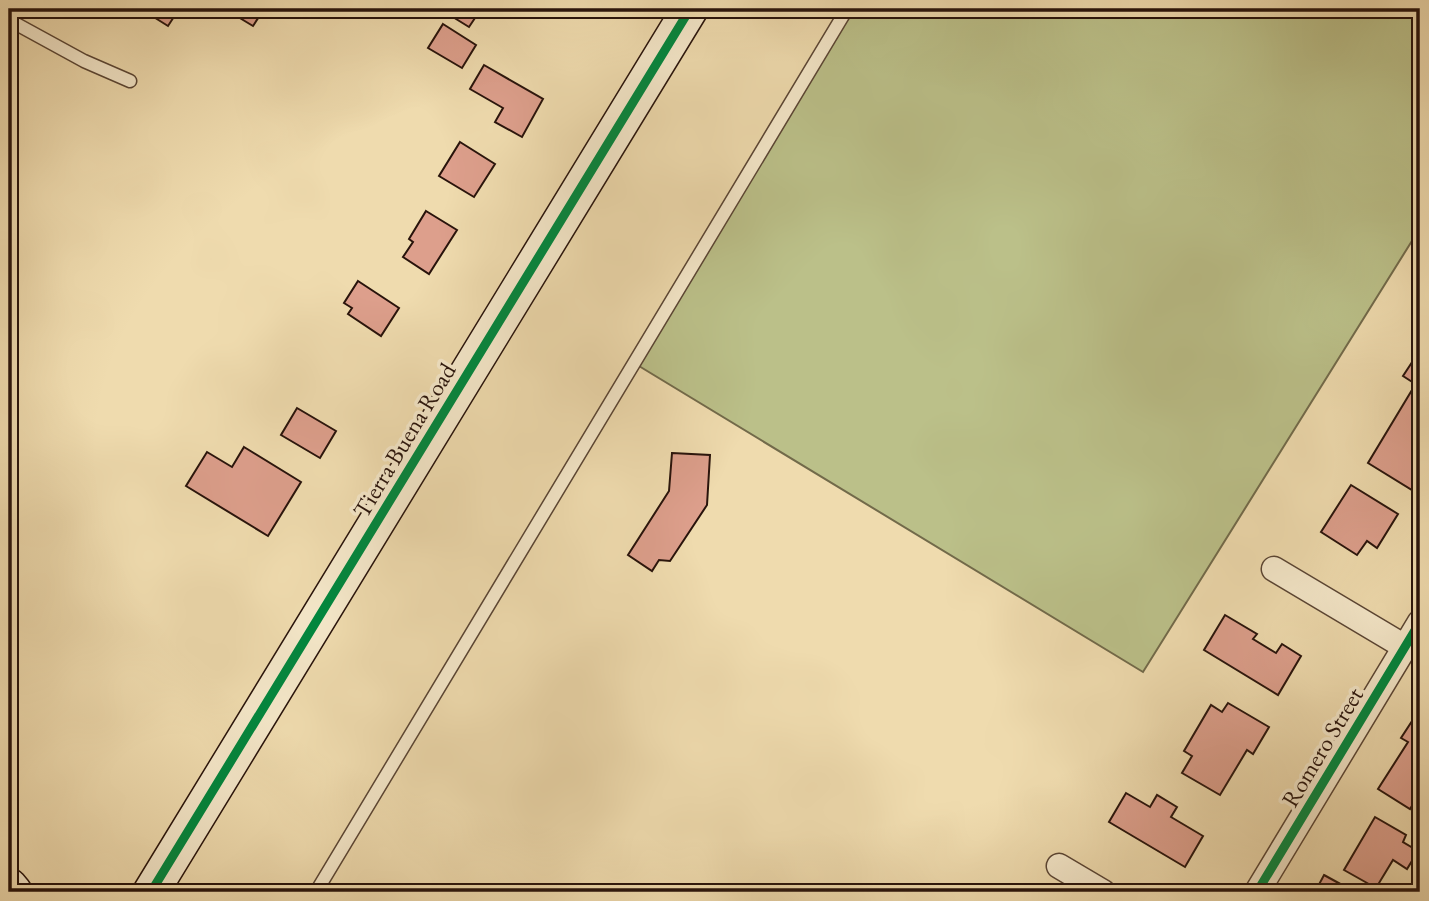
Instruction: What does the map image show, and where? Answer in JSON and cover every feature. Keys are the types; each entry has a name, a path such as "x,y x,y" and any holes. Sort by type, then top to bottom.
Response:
{"street":[{"name":"Tierra Buena Road","path":"151,892 690,9"},
{"path":"1275,569 1405,648"},
{"name":"Romero Street","path":"1256,892 1420,622"},
{"path":"1059,866 1103,892"},
{"path":"9,886 14,892"}],"lane":[{"path":"316,892 847,9"},
{"path":"9,20 84,61 130,81"}],"green space":[{"path":"847,9 1420,9 1420,228 1143,672 634,363"}],"building":[{"path":"141,9 179,9 168,26"},
{"path":"225,9 264,9 253,26"},
{"path":"440,9 481,9 469,27"},
{"path":"443,24 476,45 462,68 428,48"},
{"path":"484,65 543,99 522,137 495,122 503,108 470,89"},
{"path":"460,142 495,164 474,197 439,176"},
{"path":"426,211 457,230 429,274 403,257 413,242 409,239"},
{"path":"358,281 399,308 381,336 348,314 352,308 344,303"},
{"path":"1420,350 1420,387 1403,376"},
{"path":"1412,390 1420,396 1420,476 1412,490 1368,463"},
{"path":"297,408 336,431 320,458 281,435"},
{"path":"244,447 301,482 268,536 186,486 207,452 232,467"},
{"path":"672,453 710,455 707,505 670,561 659,560 652,571 628,555 669,491"},
{"path":"1351,485 1398,514 1377,548 1367,541 1357,555 1321,532"},
{"path":"1225,615 1257,634 1253,639 1276,653 1282,644 1301,656 1278,695 1204,650"},
{"path":"1228,703 1269,727 1253,754 1247,750 1220,795 1182,773 1192,756 1184,751 1211,705 1222,712"},
{"path":"1414,718 1420,721 1420,793 1410,809 1378,789 1408,742 1401,738"},
{"path":"1126,793 1150,807 1157,795 1177,807 1171,817 1203,836 1185,867 1109,822"},
{"path":"1375,817 1406,835 1403,842 1418,851 1407,869 1393,860 1376,888 1344,870"},
{"path":"1324,875 1355,892 1315,892"}],"cycle path":[{"path":"151,892 690,9"},
{"path":"1257,892 1420,622"}]}
